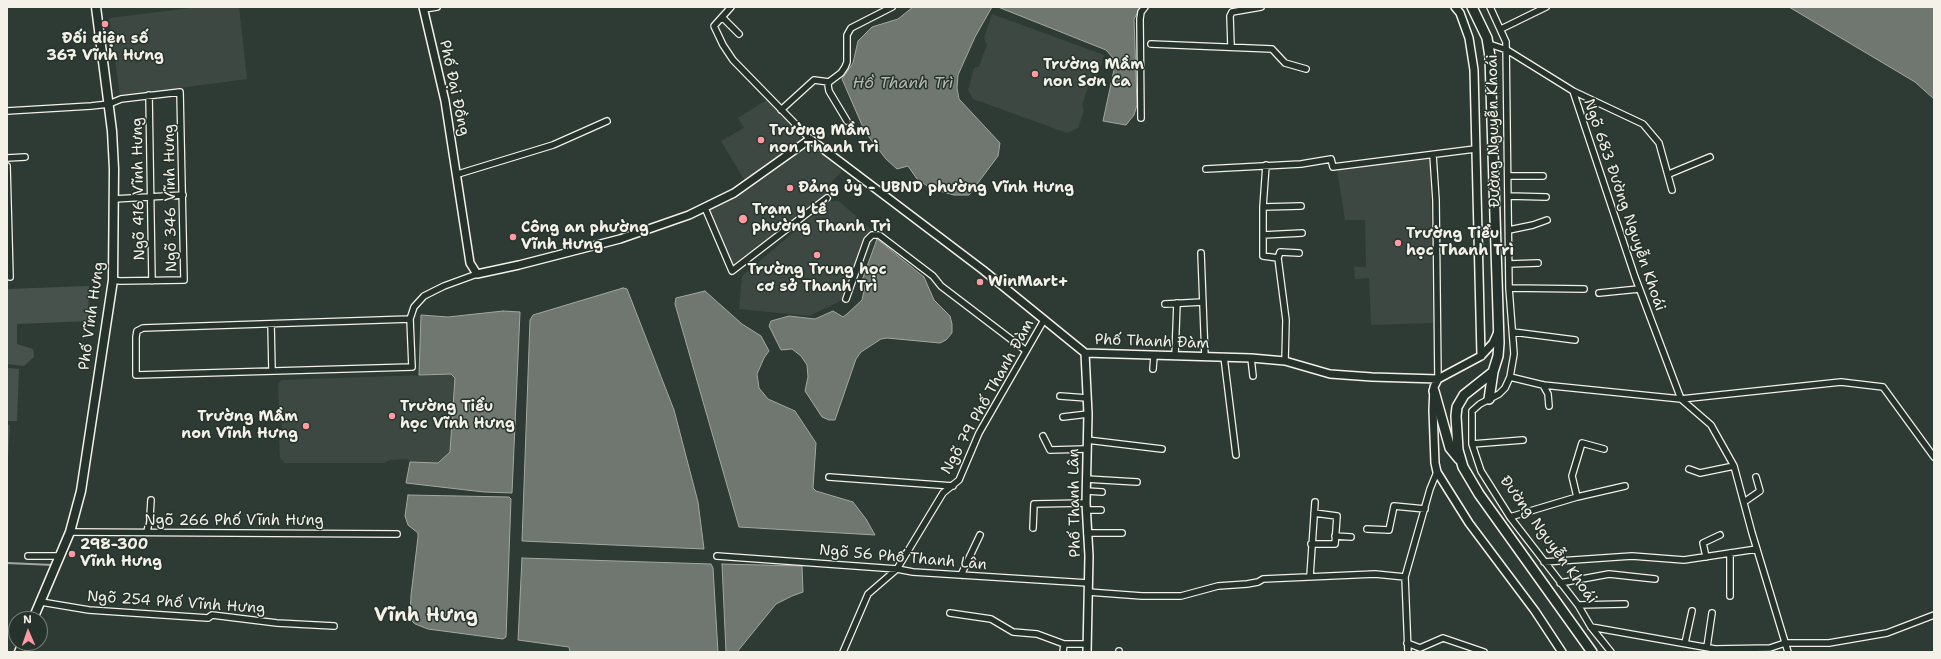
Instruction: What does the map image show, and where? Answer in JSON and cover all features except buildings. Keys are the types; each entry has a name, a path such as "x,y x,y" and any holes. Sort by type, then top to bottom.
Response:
{"main road":[{"name":"Phố Vĩnh Hưng","path":"37,611 70,532 81,491 113,280 113,139 96,7"},
{"name":"Đường Nguyễn Khoái","path":"1472,7 1489,44 1499,332 1498,356 1493,372 1464,395 1457,407 1456,428 1461,461 1478,494 1592,652"},
{"path":"1489,399 1493,372"},
{"path":"1434,391 1450,448 1461,461"}],"street":[{"path":"424,8 437,7"},
{"path":"410,319 143,328 137,331 136,336 136,375 412,367 410,319 414,307 424,296 444,286 477,274 519,265 620,239 661,226 705,208 734,193 810,139 733,60 714,26 731,7"},
{"path":"781,110 814,80 829,82 841,73 847,62 847,35 851,28 888,11 892,7"},
{"path":"1141,118 1140,19 1141,12 1145,7"},
{"path":"1231,46 1230,16 1234,8 1261,7"},
{"name":"Đường Nguyễn Khoái","path":"1455,7 1460,13 1469,38 1474,70 1481,356"},
{"name":"Đường Nguyễn Khoái","path":"1490,7 1501,29 1506,42 1507,50 1509,288 1514,354 1510,377 1504,388 1472,411 1472,444 1482,471 1510,517 1578,605 1591,627 1611,652"},
{"path":"1501,29 1546,7"},
{"name":"Phố Đại Đồng","path":"424,8 441,76 458,174 470,263 477,274"},
{"path":"722,17 739,34"},
{"path":"1151,44 1231,46 1245,49 1272,49 1285,63 1306,69"},
{"name":"Ngõ 683 Đường Nguyễn Khoái","path":"1489,44 1507,50 1573,91 1639,289 1681,399"},
{"path":"829,82 829,91 847,121"},
{"path":"1573,91 1643,124 1658,143 1669,174 1672,190"},
{"name":"Ngõ 416 Vĩnh Hưng","path":"7,112 109,104 121,99 180,92"},
{"name":"Ngõ 346 Vĩnh Hưng","path":"113,280 184,280 180,92"},
{"name":"Ngõ 416 Vĩnh Hưng","path":"149,95 152,281"},
{"path":"458,174 554,145 607,121"},
{"name":"Phố Thanh Đàm","path":"810,139 983,270 1085,353 1251,358 1285,361 1330,374 1372,377 1438,378 1481,356 1493,343 1499,332"},
{"path":"1206,169 1301,164 1331,160 1333,167 1476,149"},
{"path":"1434,154 1438,378 1435,383 1434,391 1434,438 1438,472 1469,523 1535,611 1562,652"},
{"path":"7,158 25,157"},
{"path":"1669,174 1710,157"},
{"path":"1266,165 1263,206 1263,256 1278,258"},
{"path":"7,166 10,277"},
{"path":"1508,176 1543,176"},
{"path":"114,199 183,195"},
{"path":"1508,196 1546,198"},
{"path":"705,208 732,271 827,198"},
{"path":"1263,206 1302,206"},
{"path":"1509,230 1533,225 1547,220"},
{"path":"1263,235 1302,233"},
{"path":"846,299 867,240 872,235 879,235 933,276 940,286 1025,350"},
{"path":"1201,252 1206,357"},
{"path":"1285,361 1286,320 1278,258 1280,252 1299,252"},
{"path":"1509,264 1538,263"},
{"path":"1509,288 1584,289"},
{"path":"1599,293 1639,289"},
{"path":"1165,304 1203,302"},
{"path":"1175,356 1177,303"},
{"name":"Ngõ 79 Phố Thanh Đàm","path":"843,652 868,594 898,569 943,493 959,480 979,433 1025,350 1044,320"},
{"path":"271,324 272,370"},
{"path":"1513,332 1575,340"},
{"name":"Phố Thanh Lân","path":"1085,353 1088,414 1086,449 1088,583 1087,648"},
{"path":"1153,369 1154,356"},
{"path":"1224,357 1236,455"},
{"path":"1251,358 1253,376"},
{"path":"1510,377 1543,385 1681,399 1841,382 1883,387 1934,457"},
{"path":"1543,385 1548,394 1549,406"},
{"path":"1060,396 1087,398"},
{"path":"1681,399 1711,425 1734,466 1788,652"},
{"path":"1064,417 1088,414"},
{"path":"1043,436 1050,450 1086,449"},
{"path":"1087,440 1162,449"},
{"path":"1472,444 1523,440"},
{"path":"1577,497 1572,476 1582,443 1604,449"},
{"path":"1689,469 1700,473 1734,466"},
{"path":"1408,652 1405,577 1425,509 1438,472"},
{"path":"829,477 953,486"},
{"path":"1744,502 1760,492 1756,477"},
{"path":"1086,479 1137,482"},
{"path":"1510,517 1577,497 1625,486"},
{"path":"1086,491 1102,492"},
{"path":"147,532 151,500"},
{"path":"1310,576 1315,502"},
{"path":"1033,528 1034,504 1086,506 1101,510"},
{"path":"1367,529 1389,530 1394,506 1425,509"},
{"path":"1311,544 1335,544 1337,516 1314,513"},
{"name":"Ngõ 266 Phố Vĩnh Hưng","path":"70,532 397,534"},
{"path":"1087,533 1122,534"},
{"path":"961,576 980,535"},
{"path":"1335,536 1351,537"},
{"path":"1706,557 1703,543 1720,536"},
{"path":"1544,562 1632,556 1665,560 1684,560 1757,549"},
{"path":"1730,553 1730,596"},
{"path":"28,556 60,556"},
{"name":"Ngõ 56 Phố Thanh Lân","path":"717,556 898,569 913,572 961,576 1088,583"},
{"path":"1088,592 1118,595 1181,596 1218,586 1247,584 1258,582 1263,579 1375,574 1405,577"},
{"path":"1560,583 1609,574 1655,579"},
{"name":"Ngõ 254 Phố Vĩnh Hưng","path":"41,602 89,610 208,618 212,615 273,622 334,626"},
{"path":"1578,605 1626,604"},
{"path":"1684,643 1692,611"},
{"path":"950,613 991,619 1013,632 1037,634 1064,644 1087,648"},
{"path":"1707,647 1712,613"},
{"path":"1591,627 1720,650 1770,648 1785,643 1830,643 1887,633 1934,615"},
{"path":"1407,643 1420,648 1443,638 1484,652"},
{"path":"1063,652 1064,644"}],"shaded area":[{"path":"199,7 239,7 247,79 120,96 109,18"},
{"name":"Trường Mầm non Sơn Ca","path":"992,14 1104,55 1096,80 1089,84 1082,105 1084,110 1078,128 1067,133 973,99 968,90 974,68 979,66 987,45 984,38"},
{"name":"Trường Mầm non Thanh Trì","path":"768,99 798,132 800,140 745,181 721,141 744,128 738,118"},
{"path":"810,145 842,171 825,189 829,193 732,265 709,210 752,186"},
{"name":"Trường Tiểu học Thanh Trì","path":"1430,159 1433,323 1371,325 1369,278 1355,279 1354,267 1366,267 1365,220 1345,220 1337,169"},
{"name":"Trường Trung học cơ sở Thanh Trì","path":"839,201 876,234 849,297 809,316 739,309 742,276 829,202"},
{"path":"89,286 88,321 17,324 17,344 33,349 34,357 24,366 7,364 7,289"},
{"path":"7,368 19,369 17,421 7,421"},
{"name":"Trường Tiểu học Vĩnh Hưng","path":"451,374 455,378 450,452 438,463 410,462 407,459 390,460 384,463 285,463 280,458 279,439 282,436 278,383 282,380"},
{"path":"7,424 10,425 7,477"}],"water":[{"name":"Hồ Thanh Trì","path":"913,7 992,7 975,37 958,75 957,88 959,99 1000,143 998,156 969,195 954,195 932,189 917,179 908,166 897,169 886,159 865,132 842,79 853,63 858,41 872,27 898,19"},
{"path":"998,7 1141,7 1134,19 1137,105 1134,115 1126,125 1103,121 1115,65 1114,59 1106,50"},
{"path":"1789,7 1934,7 1934,99 1915,82"},
{"path":"877,239 924,277 934,300 950,316 952,333 946,340 940,343 887,338 881,339 861,352 856,359 835,420 829,420 822,417 805,391 808,377 807,365 801,356 792,349 781,350 769,326 771,321 789,316 815,319 833,311 843,317 847,314 862,300 865,286 861,283"},
{"path":"623,288 627,289 674,410 698,502 704,549 522,541 530,320 533,315"},
{"path":"705,291 742,324 761,336 769,351 757,374 759,388 768,399 795,411 816,443 813,488 816,491 853,502 866,519 875,535 739,527 675,304 676,298"},
{"path":"503,311 520,312 512,493 484,492 406,483 410,462 438,463 450,452 455,378 451,374 419,375 421,315 448,317"},
{"path":"408,495 509,497 511,499 506,637 503,639 428,629 415,624 410,619 411,595 418,533 408,525 405,516"},
{"path":"522,558 711,564 713,568 718,652 570,652 569,647 518,640"},
{"path":"722,564 802,566 803,592 776,604 737,652 726,652"}],"waterway":[{"path":"7,563 53,565"}],"place":[{"name":"Đối diện số 367 Vĩnh Hưng","path":"105,24"},
{"name":"Trường Mầm non Sơn Ca","path":"1035,74"},
{"name":"Trường Mầm non Thanh Trì","path":"761,140"},
{"name":"Đảng ủy - UBND phường Vĩnh Hưng","path":"790,188"},
{"name":"Trạm y tế phường Thanh Trì","path":"743,219"},
{"name":"Công an phường Vĩnh Hưng","path":"513,237"},
{"name":"Trường Tiểu học Thanh Trì","path":"1398,243"},
{"name":"Trường Trung học cơ sở Thanh Trì","path":"817,255"},
{"name":"WinMart+","path":"980,282"},
{"name":"Trường Tiểu học Vĩnh Hưng","path":"392,416"},
{"name":"Trường Mầm non Vĩnh Hưng","path":"306,426"},
{"name":"298-300 Vĩnh Hưng","path":"72,554"}],"district":[{"name":"Vĩnh Hưng","path":"426,616"}]}
